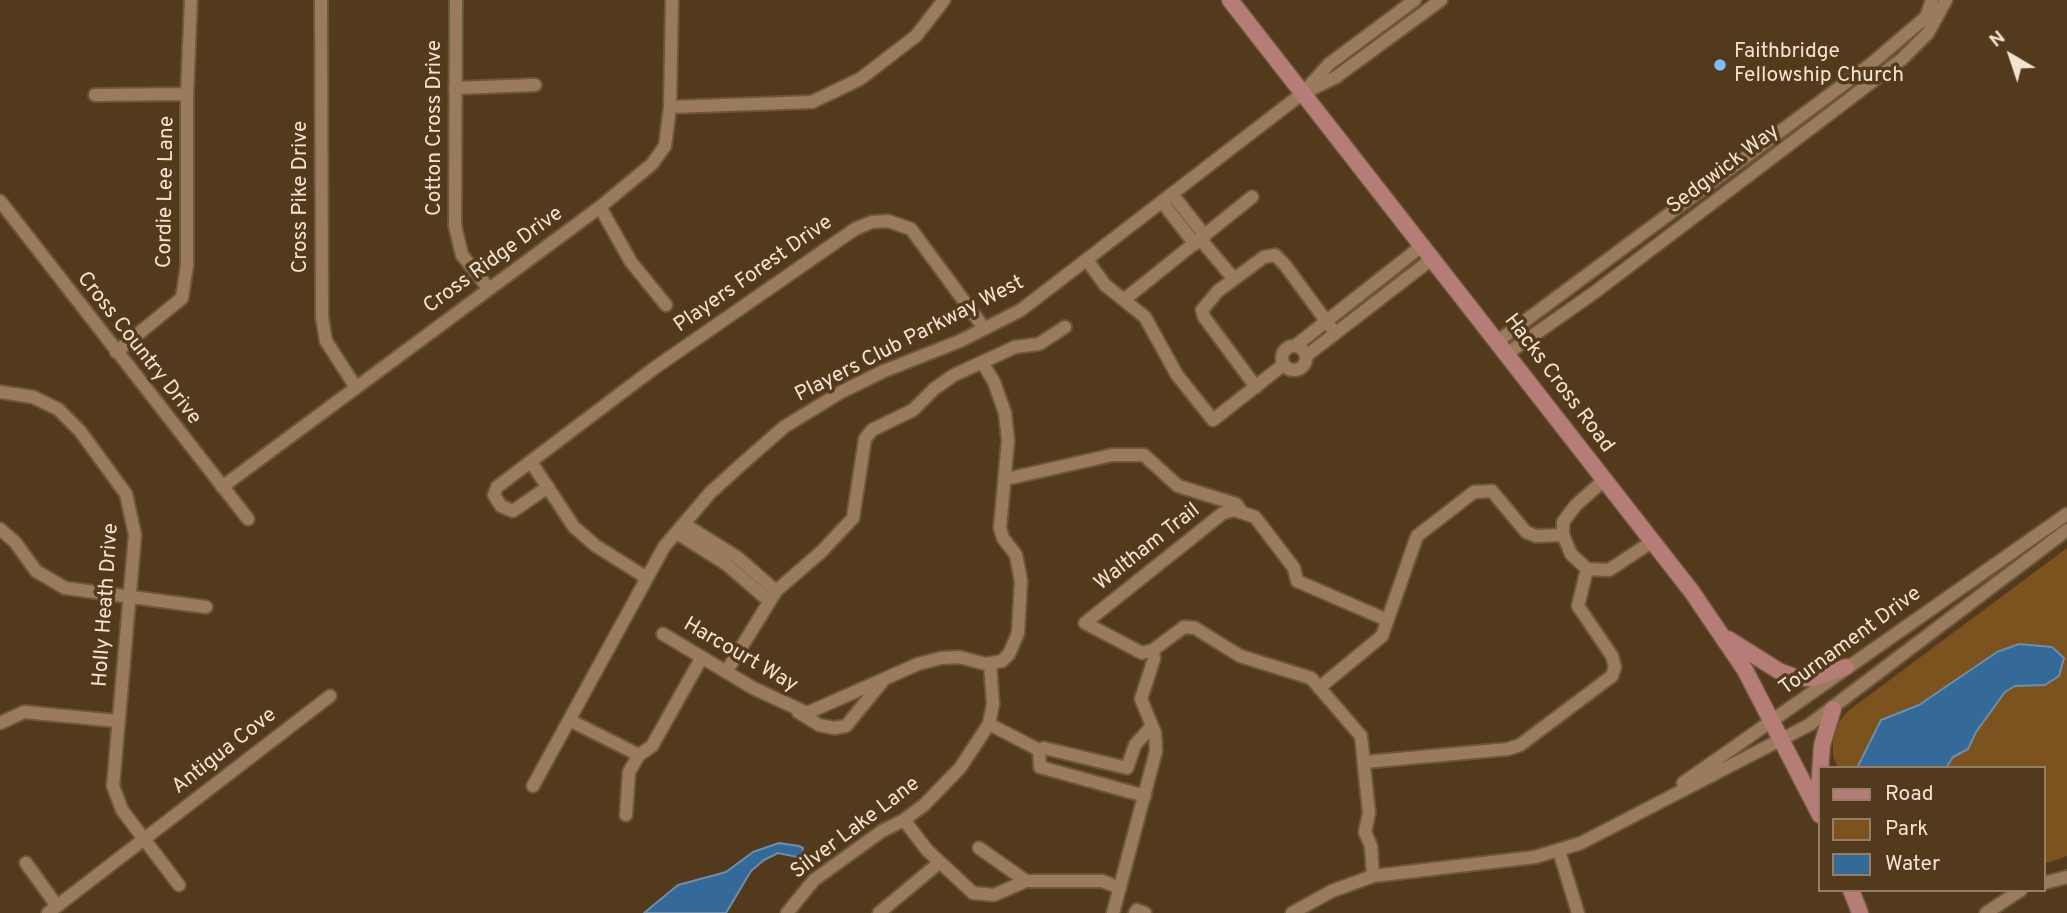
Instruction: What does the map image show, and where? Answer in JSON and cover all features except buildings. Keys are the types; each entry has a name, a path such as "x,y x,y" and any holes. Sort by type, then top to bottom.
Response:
{"main road":[{"name":"Hacks Cross Road","path":"1230,0 1653,541 1721,635 1774,722 1818,810"},
{"path":"1721,635 1779,671 1797,678 1813,678 1846,667"},
{"path":"1820,766 1833,709"},
{"path":"1852,892 1860,913"}],"street":[{"name":"Cordie Lee Lane","path":"116,352 183,298 187,265 187,94 191,0"},
{"name":"Cross Pike Drive","path":"321,0 321,317 326,341 355,386"},
{"name":"Cotton Cross Drive","path":"456,0 455,226 463,254 489,289"},
{"name":"Cross Ridge Drive","path":"222,487 600,207 652,164 665,146 670,107 672,0"},
{"path":"670,107 812,102 860,79 916,36 944,0"},
{"path":"1303,93 1329,64 1415,0"},
{"path":"1303,93 1336,77 1441,0"},
{"name":"Sedgwick Way","path":"1503,347 1872,63 1926,17 1932,0"},
{"name":"Sedgwick Way","path":"1503,347 1595,292 1902,59 1928,33 1946,0"},
{"path":"455,88 535,85"},
{"name":"Players Club Parkway West","path":"533,786 647,578 680,528 710,493 784,427 884,371 960,341 1021,310 1303,93"},
{"path":"95,95 187,94"},
{"path":"1125,299 1252,197"},
{"path":"1167,198 1234,279"},
{"name":"Cross Country Drive","path":"0,201 247,519"},
{"path":"600,207 631,262 666,305"},
{"name":"Players Forest Drive","path":"548,487 513,511 501,506 494,495 497,487 653,369 855,229 872,222 888,221 911,229 984,328"},
{"path":"1087,260 1100,280 1145,317 1177,375 1213,420 1283,365 1284,351 1295,346 1393,269 1428,251"},
{"path":"1283,365 1290,370 1300,369 1306,356 1403,281 1428,251"},
{"path":"1256,387 1204,317 1202,310 1210,298 1264,257 1275,255 1335,334"},
{"path":"1393,269 1403,281"},
{"path":"1353,301 1362,312"},
{"path":"726,672 772,596 853,519 865,439 872,430 901,418 934,389 982,362 1015,347 1039,344 1065,327"},
{"path":"1295,346 1301,348 1306,356"},
{"path":"982,362 994,382 1005,412 1008,440 1000,528 1020,568 1017,632 1009,654 1002,661 990,664"},
{"name":"Holly Heath Drive","path":"0,392 33,397 58,409 80,431 121,484 135,524 131,599 117,721 113,786 122,810 179,885"},
{"path":"1006,479 1112,455 1144,455 1178,486 1237,504 1239,511 1255,517 1294,568 1297,581 1387,620"},
{"path":"531,462 574,527 596,546 647,578"},
{"path":"1604,480 1567,515 1563,535 1571,554 1587,569 1609,570 1653,541"},
{"path":"1319,688 1381,636 1418,536 1474,492 1492,491 1526,532 1536,536 1563,535"},
{"name":"Waltham Trail","path":"1153,650 1142,653 1134,650 1085,623 1223,513 1239,511"},
{"name":"Tournament Drive","path":"1657,802 2067,514"},
{"path":"680,528 724,555 772,596"},
{"path":"0,529 15,542 36,571 54,584 77,592 206,607"},
{"name":"Tournament Drive","path":"1292,913 1332,891 1373,876 1559,852 1589,839 1657,802 1784,741 1833,709 2067,530"},
{"path":"1365,762 1508,750 1520,745 1612,676 1615,667 1612,656 1578,606 1587,569"},
{"path":"1113,913 1156,751 1141,699 1154,659 1153,650 1184,627 1195,628 1240,656 1311,678 1361,736 1368,822 1365,832 1371,846 1373,876"},
{"name":"Harcourt Way","path":"663,634 819,725 834,728 846,726 883,681"},
{"path":"626,815 629,772 639,755 653,746 702,657"},
{"name":"Harcourt Way","path":"798,712 807,713 918,664 941,658 990,664"},
{"name":"Silver Lake Lane","path":"787,913 814,880 882,831 905,820 960,768 989,724 993,704 990,664"},
{"name":"Antigua Cove","path":"53,909 330,695"},
{"path":"0,723 24,712 117,721"},
{"path":"570,721 639,755"},
{"path":"989,724 1039,750 1044,748 1127,768 1135,745 1151,727"},
{"path":"1039,750 1040,767 1145,796"},
{"path":"905,820 940,862 973,893 993,895 1026,881 1102,881 1120,888"},
{"path":"979,848 1026,881"},
{"path":"1559,852 1578,913"},
{"path":"879,913 940,862"},
{"path":"26,863 53,909"},
{"path":"2046,882 2067,877"},
{"path":"1986,913 2018,892"},
{"path":"1135,913 1137,910 1145,913"}],"green space":[{"path":"2067,548 2067,856 2046,863 2046,766 1837,766 1833,756 1833,729 1848,711"}],"water":[{"path":"2019,644 2052,647 2064,658 2059,676 2045,685 2015,686 2005,692 1976,732 1968,749 1953,757 1947,766 1858,766 1881,720 1919,705 1997,652"},
{"path":"779,843 803,848 802,858 778,853 764,860 751,871 726,913 644,913 678,885 726,872 753,852"}],"place":[{"name":"Faithbridge Fellowship Church","path":"1720,65"}]}
